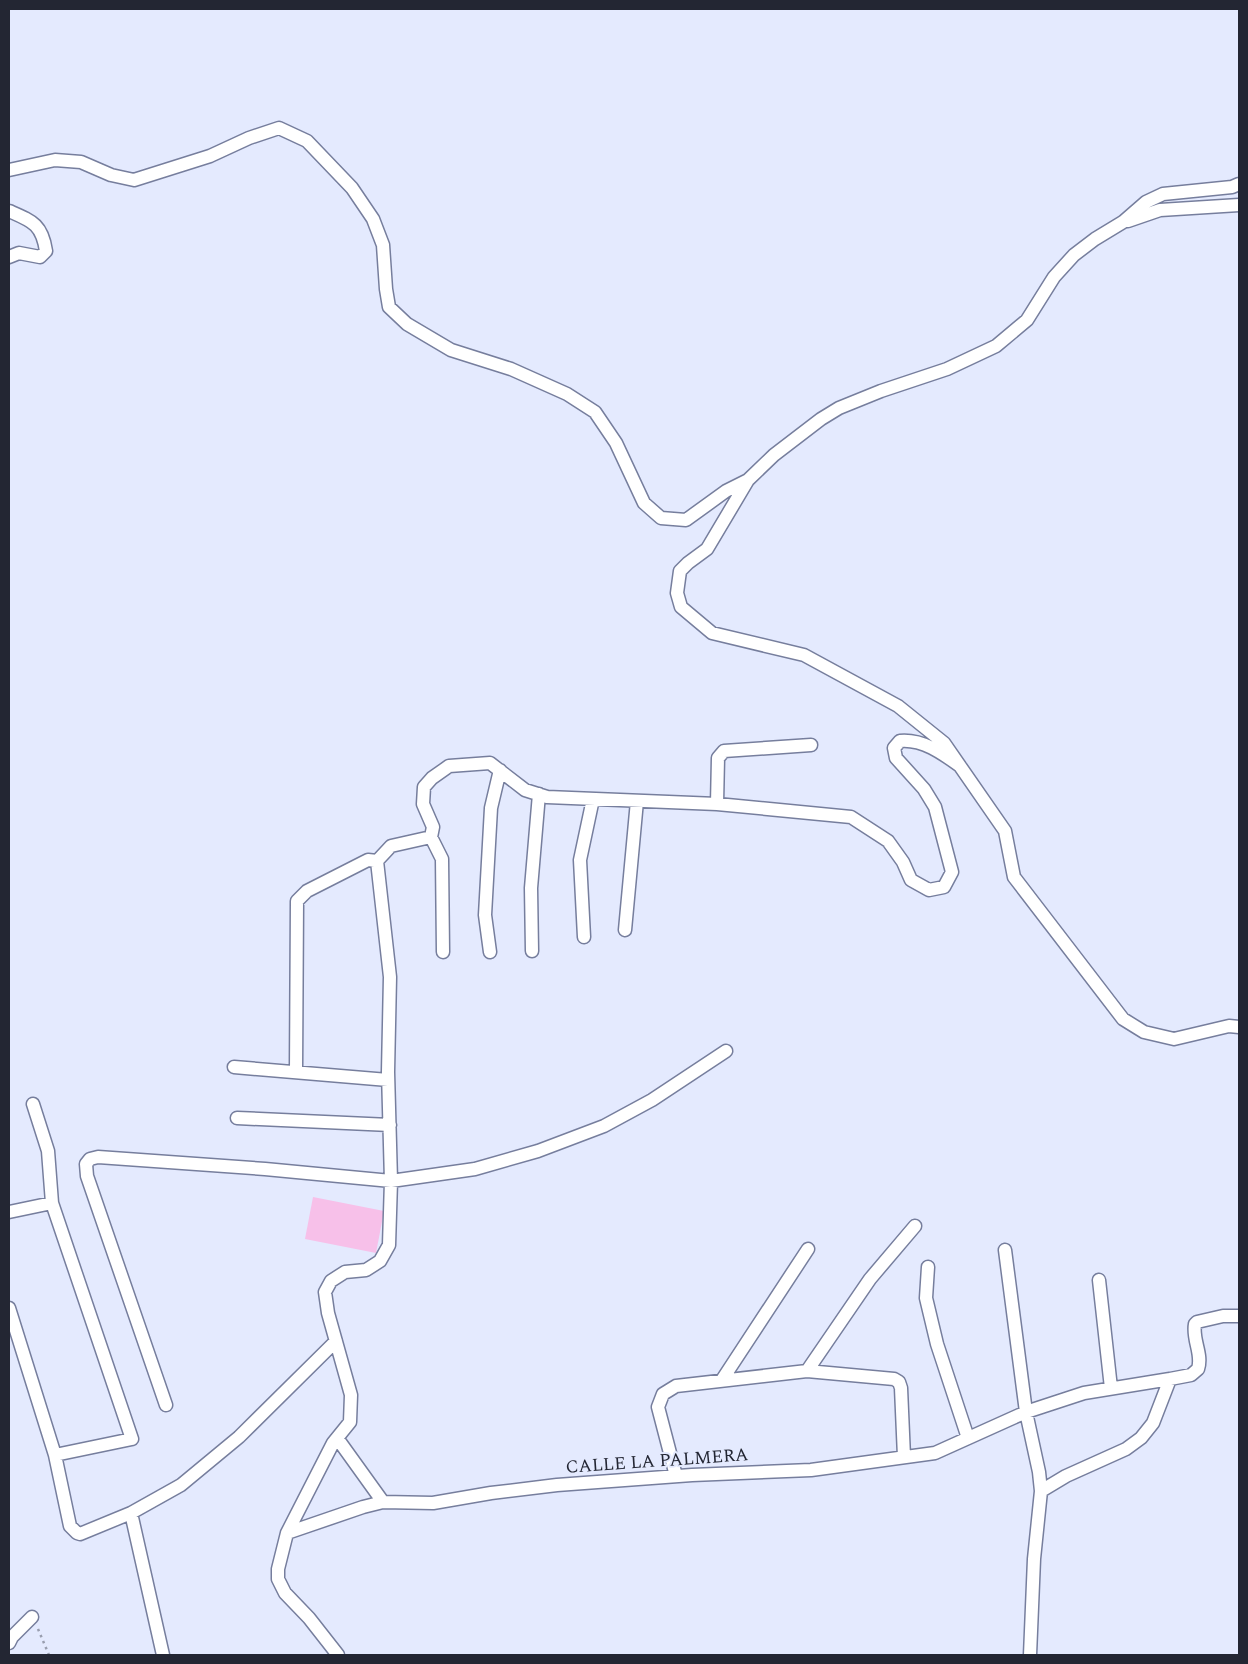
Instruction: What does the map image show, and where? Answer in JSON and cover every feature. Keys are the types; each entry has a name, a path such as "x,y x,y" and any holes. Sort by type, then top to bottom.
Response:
{"street":[{"path":"9,170 55,160 81,162 111,175 134,180 210,156 250,138 279,128 307,141 352,188 373,219 383,245 389,307 407,324 452,350 511,369 567,394 595,412 616,443 644,503 661,518 686,520 726,491 748,480"},
{"path":"1239,184 1232,187 1164,194 1146,202 1123,222 1095,239 1074,255 1054,277 1027,320 996,346 947,369 881,391 839,408 821,419 774,455 748,480 708,549 680,571 677,593 681,607 712,634 804,655 898,706 944,743 1005,830 1014,877 1123,1019 1144,1032 1174,1039 1229,1026 1239,1027"},
{"path":"1123,222 1160,210 1239,205"},
{"path":"9,211 35,223 44,237 46,251 40,257 19,253 9,257"},
{"path":"443,952 442,859 431,837 433,827 423,804 424,787 432,778 449,766 490,763 526,790 547,797 717,804 851,817 888,841 904,862 911,880 929,890 944,887 952,872 935,807 924,789 896,758 894,748 900,741 911,740 936,749 960,766"},
{"path":"717,804 718,758 724,751 811,745"},
{"path":"490,952 485,915 492,808 500,770"},
{"path":"532,951 531,888 539,794"},
{"path":"584,937 580,860 594,799"},
{"path":"625,930 637,802"},
{"path":"338,1655 309,1618 285,1593 278,1579 278,1569 287,1533 333,1443 350,1422 351,1395 328,1312 325,1292 331,1281 344,1272 366,1270 380,1261 389,1245 391,1181 388,1080 390,978 377,861 391,846 431,837"},
{"path":"296,1071 298,900 307,891 368,860 377,861"},
{"path":"166,1404 88,1176 86,1164 90,1159 98,1157 391,1181 475,1169 538,1151 604,1126 652,1100 726,1051"},
{"path":"234,1067 388,1080"},
{"path":"33,1104 48,1151 52,1203 132,1439 55,1455"},
{"path":"237,1118 390,1125"},
{"path":"9,1212 52,1203"},
{"path":"807,1371 870,1279 915,1226"},
{"path":"722,1380 808,1249"},
{"path":"1005,1250 1026,1412 1039,1472 1041,1491 1034,1559 1030,1655"},
{"path":"928,1267 926,1298 937,1344 968,1438"},
{"path":"1099,1280 1111,1388"},
{"path":"9,1308 55,1455 70,1526 76,1533 88,1532 132,1513 181,1485 240,1437 336,1341"},
{"name":"CALLE LA PALMERA","path":"287,1533 383,1502 433,1503 491,1493 557,1485 676,1476 811,1470 935,1453 1026,1412 1084,1392 1191,1375 1198,1369 1200,1356 1194,1327 1197,1322 1223,1316 1239,1316"},
{"path":"676,1476 658,1407 663,1394 676,1386 807,1371 894,1379 899,1382 901,1388 904,1457"},
{"path":"1041,1491 1066,1476 1126,1449 1141,1438 1153,1423 1170,1379"},
{"path":"338,1438 383,1502"},
{"path":"132,1513 163,1655"},
{"path":"10,1638 32,1617"}],"path":[{"path":"32,1617 49,1655"}],"shaded area":[{"path":"313,1197 384,1211 376,1253 305,1239"}]}
